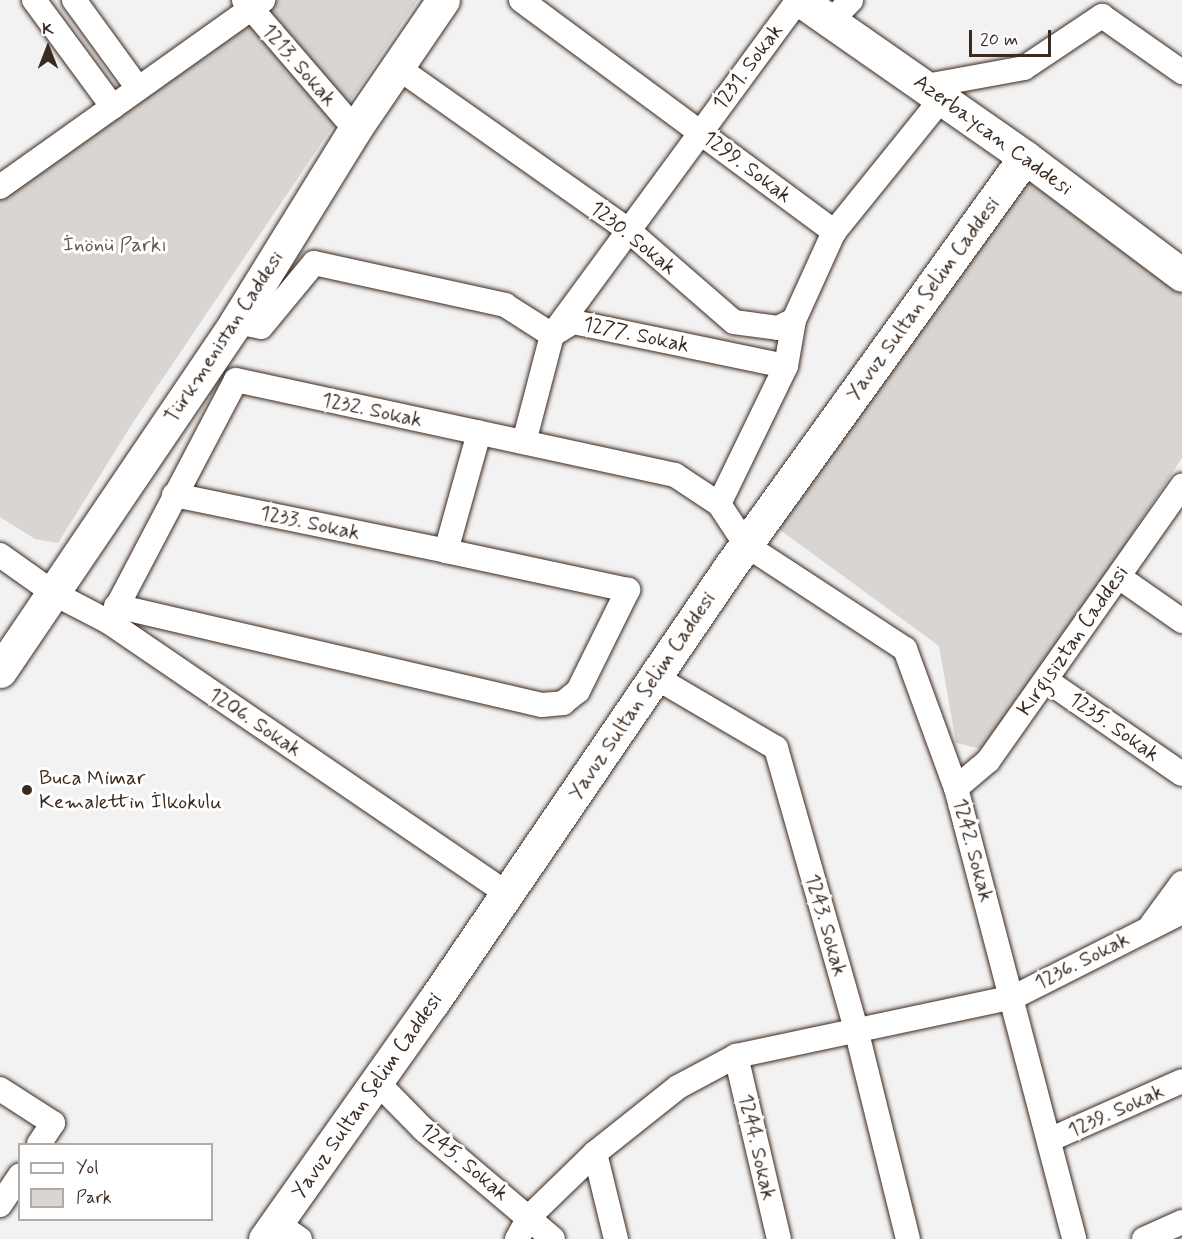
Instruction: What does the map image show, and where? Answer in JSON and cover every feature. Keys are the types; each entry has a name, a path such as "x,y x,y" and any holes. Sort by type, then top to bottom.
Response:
{"main road":[{"name":"Türkmenistan Caddesi","path":"0,671 56,594 236,322 355,129 443,0"},
{"name":"Azerbaycan Caddesi","path":"799,0 841,10 934,92 1182,275"},
{"name":"Yavuz Sultan Selim Caddesi","path":"281,1234 377,1082 746,545 1025,157"}],"street":[{"path":"34,0 113,107"},
{"path":"74,0 138,88"},
{"name":"1299. Sokak","path":"520,0 834,232"},
{"name":"1231. Sokak","path":"524,442 552,335 799,0"},
{"path":"0,187 253,3"},
{"name":"1213. Sokak","path":"253,3 355,129"},
{"path":"719,504 786,366 794,320 834,232 934,92 1024,68 1105,8 1182,72"},
{"name":"1230. Sokak","path":"397,67 628,230 734,322 778,328 794,320"},
{"name":"1277. Sokak","path":"236,322 261,327 314,263 505,305 552,335 573,322 786,366"},
{"name":"1232. Sokak","path":"112,614 236,380 675,475 719,504 746,545"},
{"path":"446,551 479,433"},
{"name":"Kırgısiztan Caddesi","path":"956,788 988,761 1182,486"},
{"name":"1233. Sokak","path":"112,614 542,705 563,703 578,691 628,590 174,495"},
{"name":"1242. Sokak","path":"746,545 904,649 956,788 1014,997 1074,1239"},
{"name":"1206. Sokak","path":"0,555 56,594 112,614 507,894"},
{"path":"1119,577 1182,621"},
{"name":"1243. Sokak","path":"655,677 776,748 856,1029 908,1239"},
{"name":"1235. Sokak","path":"1046,680 1182,774"},
{"name":"1236. Sokak","path":"1151,926 1182,883"},
{"name":"1236. Sokak","path":"517,1239 529,1217 595,1153 678,1087 736,1056 1014,997 1182,912"},
{"name":"1244. Sokak","path":"736,1056 779,1239"},
{"name":"1239. Sokak","path":"1049,1140 1182,1081"},
{"name":"1245. Sokak","path":"377,1082 423,1129 553,1239"},
{"path":"0,1089 53,1123 40,1143"},
{"path":"595,1153 616,1239"},
{"path":"0,1205 18,1178"},
{"path":"1144,1239 1182,1222"}],"green space":[{"name":"İnönü Parkı","path":"263,0 418,0 132,424 58,543 35,539 0,517 0,187"},
{"path":"1021,176 1182,291 1182,458 1073,624 982,749 956,743 939,646 765,519"}],"place":[{"name":"Buca Mimar Kemalettin İlkokulu","path":"27,790"}]}
